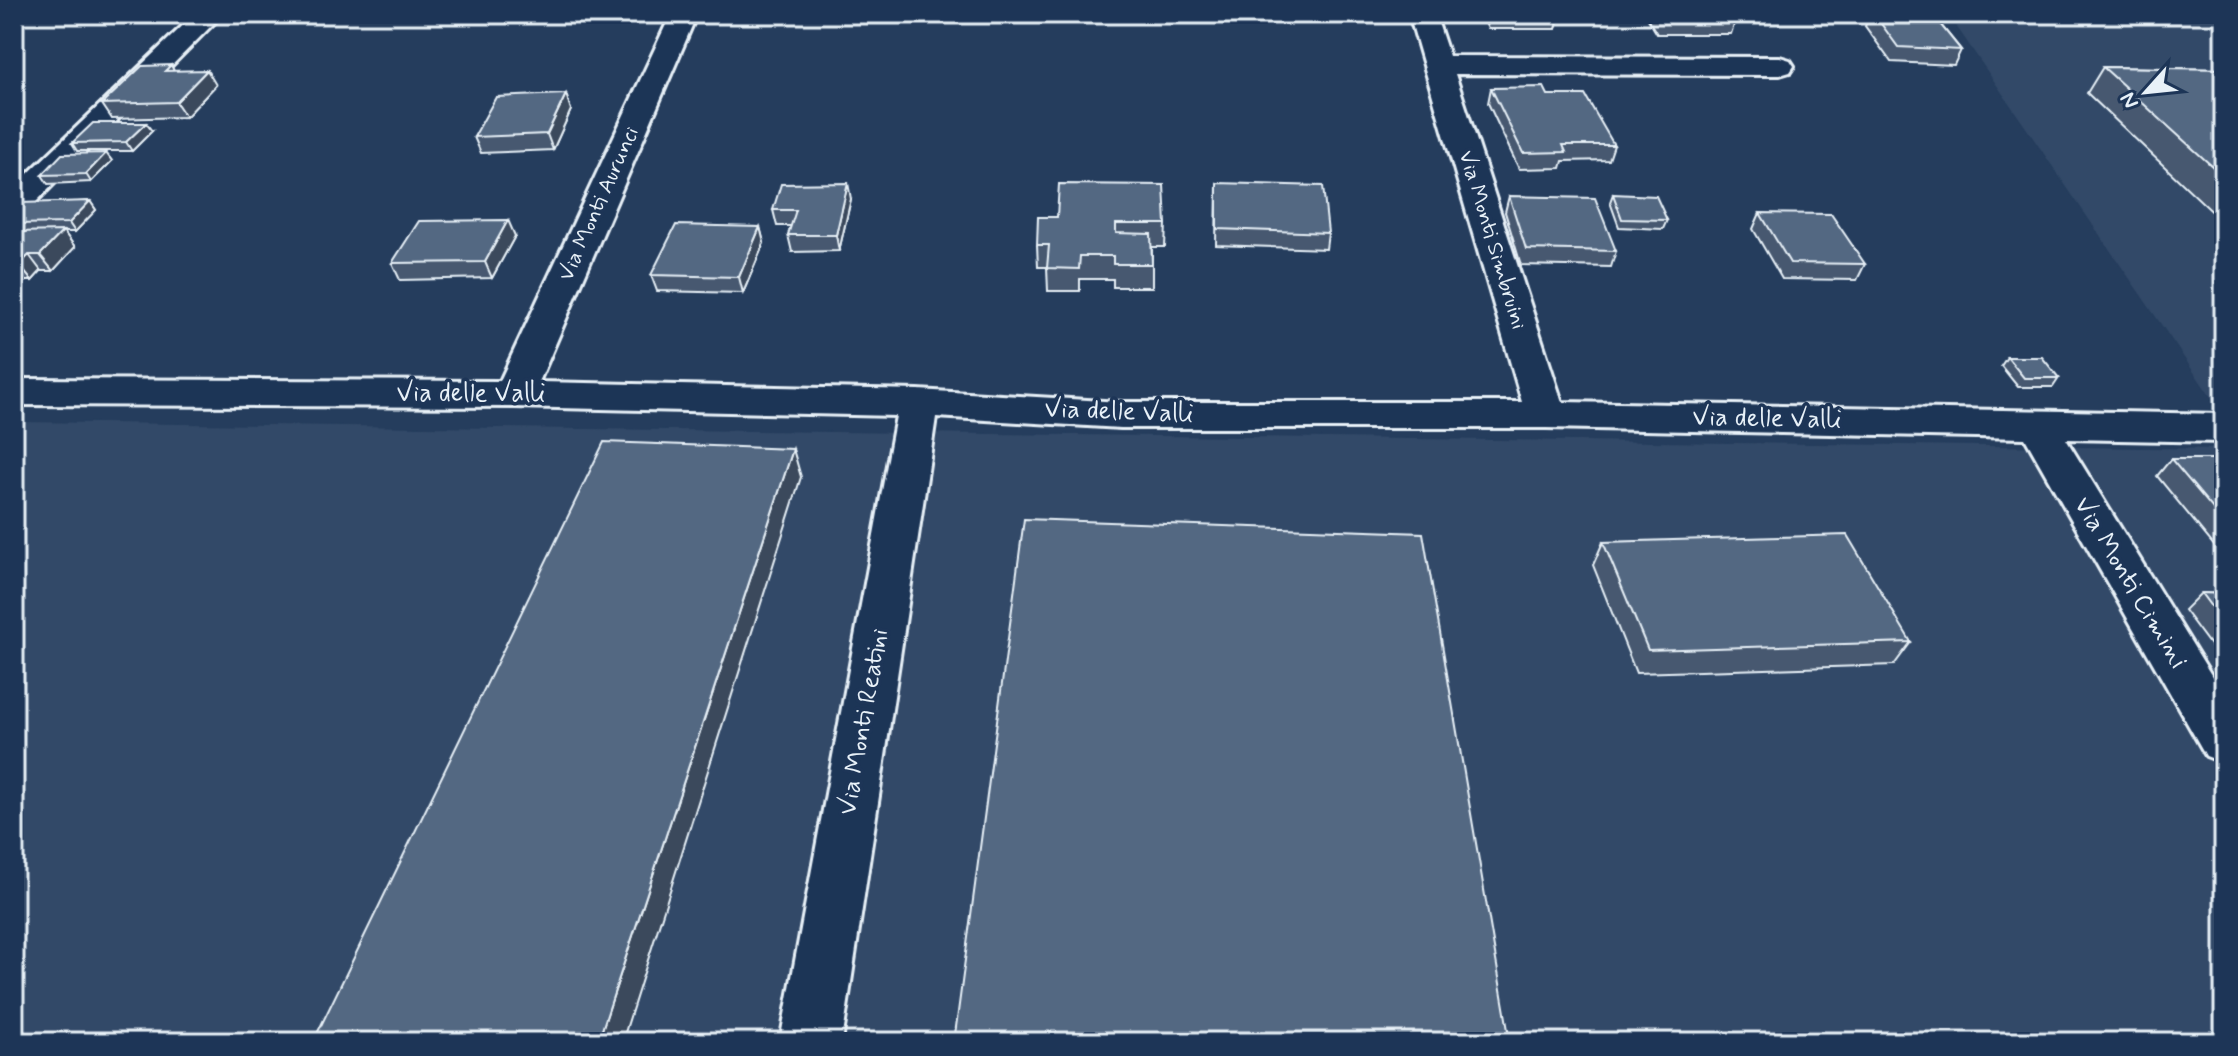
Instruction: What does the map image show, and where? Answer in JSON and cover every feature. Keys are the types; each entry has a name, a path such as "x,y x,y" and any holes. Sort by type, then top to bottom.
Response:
{"street":[{"path":"14,205 210,14"},
{"name":"Via Monti Aurunci","path":"514,394 684,14"},
{"name":"Via Monti Simbruini","path":"1422,14 1546,415"},
{"path":"1438,65 1780,66"},
{"name":"Via delle Valli","path":"14,392 514,394 918,403 1121,415 1546,415 2224,428"},
{"name":"Via Monti Reatini","path":"811,1042 918,403"},
{"name":"Via Monti Cimini","path":"2037,424 2224,741"}],"shaded area":[{"path":"1948,14 2224,14 2224,410 2220,410"},
{"path":"14,422 2224,449 2224,1042 14,1042"}],"building":[{"path":"1659,14 1732,14 1736,19 1662,19"},
{"path":"1874,14 1932,14 1961,50 1898,47"},
{"path":"171,65 165,71 207,70 176,102 102,104 142,66"},
{"path":"2103,67 2224,69 2224,177"},
{"path":"1544,87 1548,95 1585,95 1614,145 1563,145 1566,152 1523,153 1491,88"},
{"path":"566,94 547,134 474,137 496,97"},
{"path":"93,123 146,123 126,142 72,143"},
{"path":"106,153 86,174 42,175 62,154"},
{"path":"848,183 836,235 788,235 796,210 773,210 781,184"},
{"path":"1217,183 1323,186 1328,233 1217,229"},
{"path":"1059,184 1164,185 1166,224 1116,224 1116,233 1151,234 1152,264 1113,264 1113,256 1080,256 1079,269 1047,268 1049,245 1037,245 1038,217 1057,217"},
{"path":"1613,194 1656,196 1667,220 1622,219"},
{"path":"1509,196 1595,198 1616,251 1526,249"},
{"path":"90,201 69,223 14,224 14,207 19,203"},
{"path":"1760,213 1831,214 1865,264 1790,263"},
{"path":"508,220 485,262 392,263 419,221"},
{"path":"676,225 760,227 739,277 651,275"},
{"path":"63,231 40,255 29,255 19,265 14,265 14,232"},
{"path":"2007,357 2042,357 2059,378 2024,378"},
{"path":"604,442 793,449 598,1042 313,1042"},
{"path":"2171,459 2224,459 2224,522"},
{"path":"1024,519 1423,533 1510,1042 954,1042"},
{"path":"1847,535 1911,642 1648,650 1603,542"},
{"path":"2201,593 2224,594 2224,624"}]}
